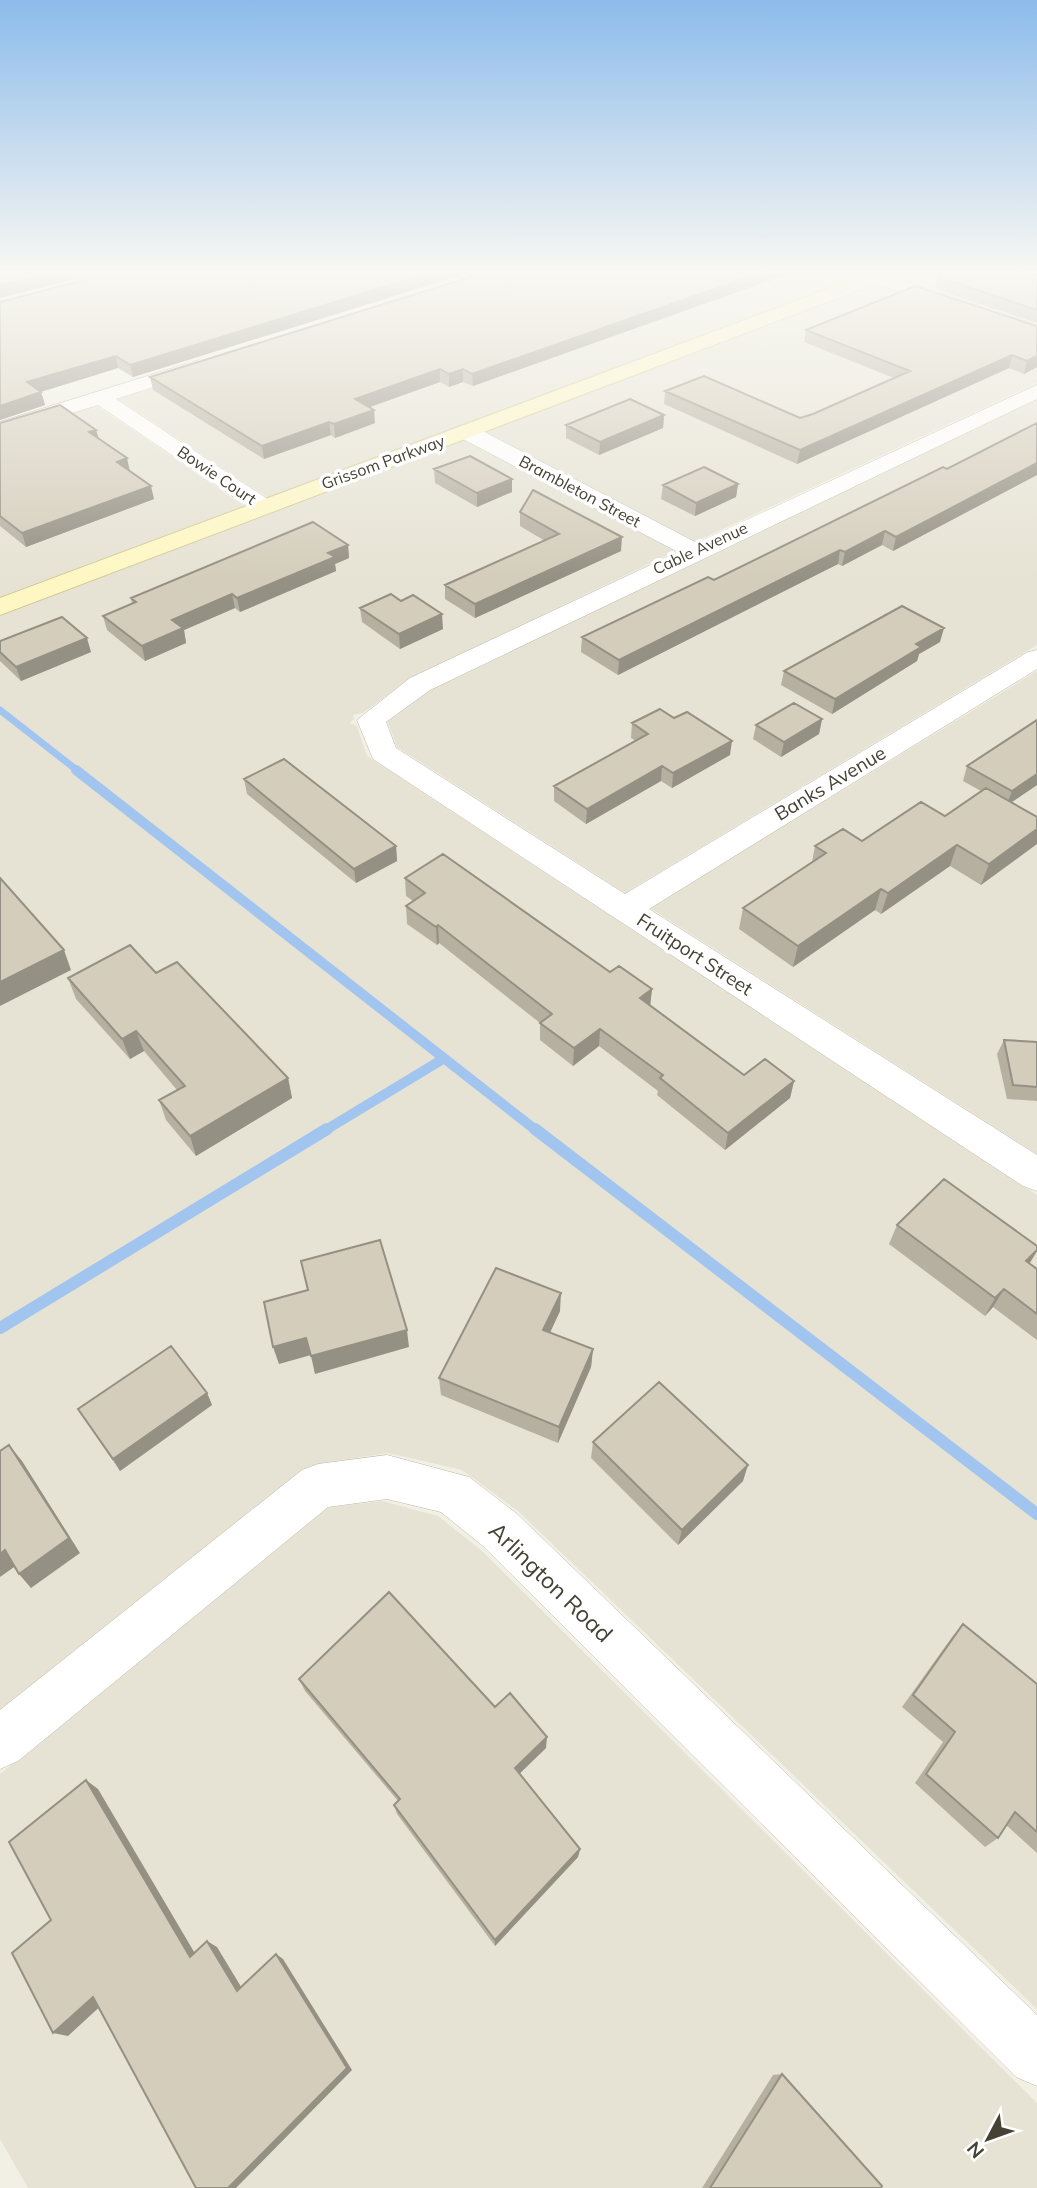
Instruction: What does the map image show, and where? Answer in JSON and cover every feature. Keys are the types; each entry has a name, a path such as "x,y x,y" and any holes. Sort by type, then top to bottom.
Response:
{"main road":[{"name":"Grissom Parkway","path":"0,607 614,376"}],"street":[{"path":"0,429 166,376"},
{"name":"Cable Avenue","path":"371,720 420,684 694,551 1037,391"},
{"name":"Bowie Court","path":"100,397 264,507"},
{"name":"Brambleton Street","path":"467,432 694,551"},
{"name":"Banks Avenue","path":"624,909 1037,658"},
{"name":"Fruitport Street","path":"371,720 383,752 1037,1175"},
{"name":"Arlington Road","path":"0,1743 318,1486 387,1477 453,1493 499,1530 1037,2056"}],"shaded area":[{"path":"181,376 596,376 268,498 115,397"},
{"path":"629,376 1037,376 1037,383 695,542 483,432"},
{"path":"1037,398 1037,645 625,893 397,747 387,720 430,689"},
{"path":"94,404 246,507 0,600 0,434"},
{"path":"464,439 676,551 411,678 363,713 353,715 354,719 350,723 357,726 367,756 1037,1195 1037,2009 519,1512 462,1470 388,1453 320,1463 304,1470 0,1712 0,615"},
{"path":"1037,671 1037,1154 650,908"},
{"path":"382,1501 438,1516 481,1550 1037,2103 1037,2188 28,2188 0,2139 0,1774 325,1508"}],"building":[{"path":"0,376 47,376 27,382 41,392 0,406"},
{"path":"420,376 355,399 374,410 334,424 329,422 262,446 150,377"},
{"path":"704,376 800,418 898,376 965,376 800,450 665,391"},
{"path":"630,399 664,415 600,442 566,425"},
{"path":"60,405 96,430 89,432 127,458 117,462 151,486 22,533 0,516 0,423"},
{"path":"1037,423 1037,463 896,537 885,531 845,552 840,550 619,660 582,637 708,577 714,580"},
{"path":"470,456 512,479 477,493 434,469"},
{"path":"704,467 738,484 696,503 663,485"},
{"path":"533,490 622,537 475,604 445,585 559,534 520,512"},
{"path":"313,522 348,545 328,553 335,557 237,598 232,594 172,620 183,628 142,646 103,616 136,602 131,598"},
{"path":"391,594 401,601 413,595 442,614 399,634 360,608"},
{"path":"902,606 944,628 916,644 921,647 835,699 784,671"},
{"path":"62,617 87,638 16,667 0,652 0,641"},
{"path":"794,703 822,719 784,742 756,725"},
{"path":"660,709 674,718 687,712 732,741 673,773 662,766 587,809 554,786 648,734 632,723"},
{"path":"1037,720 1037,774 1012,791 967,766"},
{"path":"284,759 396,846 354,869 244,779"},
{"path":"986,788 1037,817 1037,829 989,864 957,845 888,893 881,889 798,946 743,908 826,853 815,846 843,829 862,841 921,802 945,816"},
{"path":"443,854 610,972 619,966 652,989 640,998 744,1075 765,1059 794,1081 728,1133 660,1078 663,1075 600,1029 574,1048 540,1023 552,1014 438,925 436,927 406,906 425,893 405,878"},
{"path":"0,878 64,950 0,982"},
{"path":"130,945 156,973 177,962 288,1078 190,1136 159,1100 185,1086 136,1031 122,1039 68,978"},
{"path":"1004,1040 1037,1042 1037,1087 1013,1085"},
{"path":"944,1179 1037,1246 1037,1250 1026,1261 1037,1269 1037,1314 1004,1289 995,1298 897,1225"},
{"path":"380,1240 407,1330 311,1356 306,1338 273,1347 264,1302 308,1290 301,1261"},
{"path":"496,1268 561,1293 543,1330 593,1349 559,1427 439,1378"},
{"path":"171,1346 207,1393 113,1459 78,1409"},
{"path":"659,1382 748,1465 682,1530 593,1442"},
{"path":"9,1445 69,1538 19,1574 5,1550 0,1554 0,1451"},
{"path":"389,1592 495,1707 510,1693 547,1737 515,1768 580,1849 495,1940 394,1805 400,1799 299,1679"},
{"path":"963,1624 1037,1684 1037,1832 1015,1812 998,1838 926,1774 955,1732 913,1695"},
{"path":"86,1780 190,1957 207,1941 237,1991 276,1954 347,2068 228,2188 196,2188 93,1997 53,2033 12,1953 51,1920 9,1842"},
{"path":"782,2074 882,2186 881,2188 710,2188"}],"waterway":[{"path":"0,710 78,771"},
{"path":"76,770 537,1131"},
{"path":"324,1131 443,1059"},
{"path":"0,1328 327,1129"},
{"path":"535,1129 1037,1514"}]}
